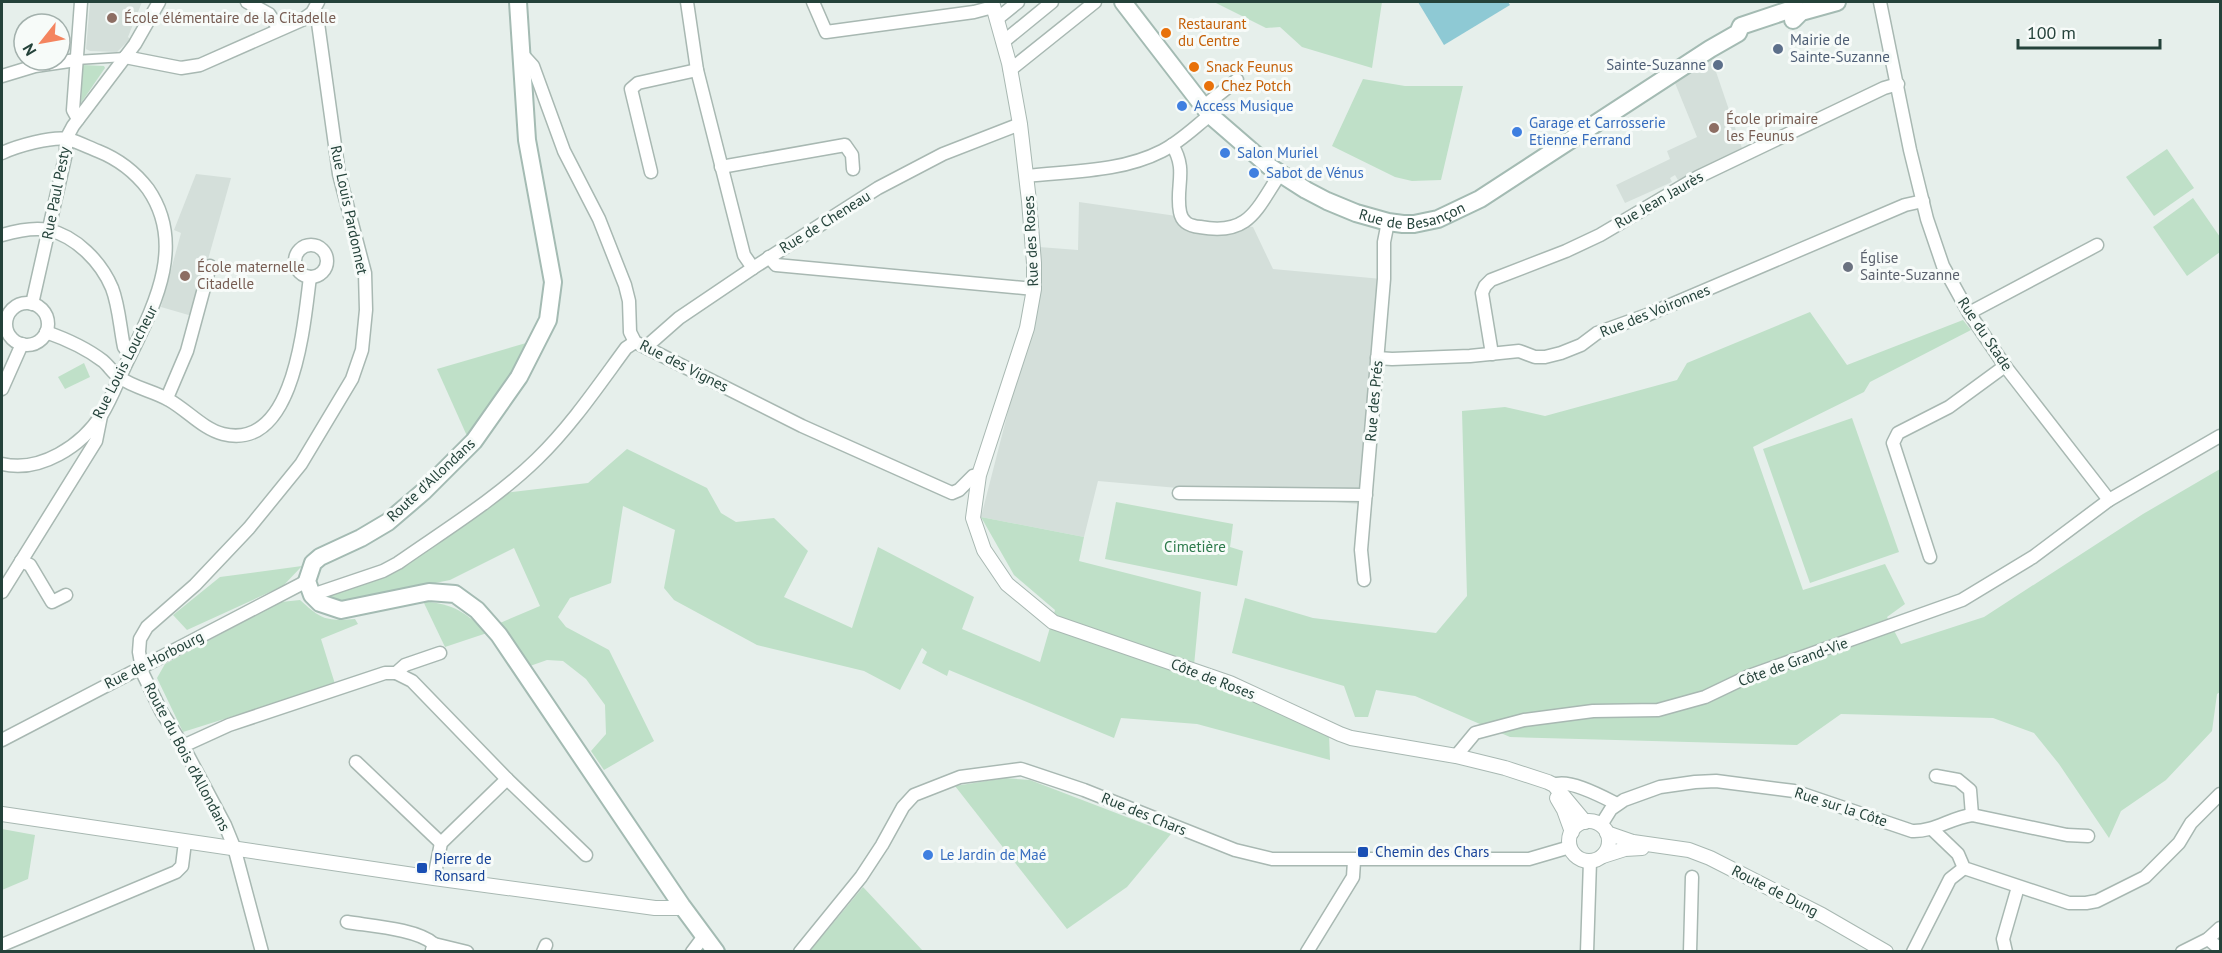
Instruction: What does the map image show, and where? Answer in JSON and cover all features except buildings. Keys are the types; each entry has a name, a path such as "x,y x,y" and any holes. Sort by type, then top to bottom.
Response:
{"main road":[{"name":"Route d'Allondans","path":"309,588 313,563 320,557 361,538 388,522 423,492 474,441 519,377 548,320 552,282 527,141 518,2"},
{"name":"Rue de Besançon","path":"1123,2 1207,111 1280,174 1327,201 1356,213 1388,222 1414,224 1430,222 1480,199 1738,33 1741,26 1795,8 1801,12 1837,2"},
{"path":"309,588 320,603 341,609 429,592 455,594 477,610 499,635 682,906 716,951"}],"street":[{"path":"78,118 73,110 81,2"},
{"name":"Rue Paul Pesty","path":"32,304 66,153 66,139 78,118 125,57 159,2"},
{"path":"247,2 269,14 279,29"},
{"path":"687,2 697,70 721,167 744,255 753,268"},
{"path":"813,2 826,32 994,9 1018,2"},
{"path":"1003,42 1052,2"},
{"path":"1010,70 1095,2"},
{"name":"Rue du Stade","path":"1880,2 1927,219 1943,266 1969,313 2005,366 2109,500"},
{"path":"2,76 35,66 76,60 125,57 181,68 200,65 302,20 315,7"},
{"name":"Rue Louis Pardonnet","path":"141,667 140,639 147,627 195,585 242,536 301,464 348,386 362,350 366,310 365,273 339,174 315,7"},
{"name":"Rue des Roses","path":"979,475 1027,328 1034,290 1027,176 1020,124 1010,70 994,9"},
{"name":"Rue des Vignes","path":"523,55 533,66 564,151 599,219 626,285 630,332 640,344 802,426 952,493 959,490 973,476 979,475"},
{"path":"651,172 631,89 638,83 697,70"},
{"path":"1027,176 1120,166 1150,156 1172,145 1237,80"},
{"name":"Rue Jean Jaurès","path":"1492,354 1482,293 1491,280 1591,239 1698,177 1884,88 1898,84"},
{"name":"Rue de Cheneau","path":"408,556 509,485 539,458 580,411 626,348 640,344 878,188 943,154 1020,124"},
{"path":"2,153 39,142 66,139"},
{"name":"Rue Louis Loucheur","path":"2,464 31,465 49,459 66,450 83,436 101,415 155,302 166,264 167,243 163,220 153,197 141,180 126,166 105,153 66,139"},
{"path":"1172,145 1180,160 1182,170 1180,213 1189,225 1214,230 1237,226 1250,218 1280,174"},
{"path":"721,167 845,146 852,154 854,169"},
{"name":"Rue des Voironnes","path":"1377,358 1519,351 1535,357 1545,357 1566,351 1581,345 1597,333 1700,293 1905,205 1923,201"},
{"name":"Rue des Prés","path":"1364,580 1361,550 1384,279 1384,242 1388,222"},
{"path":"2,235 19,230 48,230 72,240 89,254 100,267 112,288 124,347 130,355"},
{"path":"1969,313 2097,245"},
{"path":"769,258 776,265 1034,290"},
{"path":"167,398 187,351 210,267"},
{"path":"46,332 67,340 104,362 120,377 186,409 208,428 222,434 242,434 261,427 276,411 287,393 296,366 310,277"},
{"path":"32,304 39,306 47,318 46,332 44,337 34,344 22,344 9,333 4,320 18,305 32,304"},
{"path":"2,389 22,344"},
{"path":"1930,557 1893,443 1898,433 1949,407 2005,366"},
{"path":"2,592 96,441 101,415"},
{"name":"Côte de Grand-Vie","path":"1456,756 1475,733 1524,720 1593,711 1658,710 1705,697 1749,676 1962,600 2033,557 2109,500 2220,436"},
{"name":"Côte de Roses","path":"979,475 973,518 984,550 1007,584 1053,622 1230,683 1351,738 1456,756 1504,768 1548,783"},
{"path":"1179,494 1366,495"},
{"name":"Rue de Horbourg","path":"2,740 141,667 309,588 383,571 408,556"},
{"path":"21,561 30,565 52,602 66,595"},
{"path":"396,673 405,665 440,653"},
{"name":"Route du Bois d'Allondans","path":"141,667 160,711 183,746 225,825 234,847 258,950"},
{"path":"183,746 229,725 385,673 396,673 412,681 507,779 586,855"},
{"path":"356,762 441,843"},
{"name":"Rue des Chars","path":"800,951 861,877 903,807 914,795 960,777 1021,769 1084,790 1235,850 1272,859 1529,860 1570,847"},
{"path":"1936,776 1959,780 1970,790 1972,815 2067,836 2088,836"},
{"path":"434,878 441,843 507,779"},
{"name":"Rue sur la Côte","path":"1617,804 1660,787 1716,781 1815,796 1912,831 1933,830 1959,817 1972,815"},
{"path":"1548,783 1561,782 1572,785 1617,804 1611,809 1604,829 1609,841 1608,849 1597,858 1582,860 1570,847 1572,832 1577,825 1585,822"},
{"path":"1548,783 1585,822 1604,829"},
{"path":"1548,783 1560,803 1572,832"},
{"path":"1933,830 1958,854 1964,868 2069,903 2086,903 2097,901 2145,877 2179,843 2191,823 2220,794"},
{"path":"2,814 655,908 682,906"},
{"name":"Route de Dung","path":"1604,829 1633,842 1689,850 1710,858 1822,915 1886,951"},
{"path":"2,945 176,872 182,866 185,842"},
{"name":"Route de Dung","path":"1597,858 1624,849 1659,847"},
{"path":"1587,951 1597,858"},
{"path":"1307,951 1353,877 1354,861"},
{"path":"1913,951 1950,879 1964,868"},
{"path":"1690,951 1692,877"},
{"path":"2007,951 2003,939 2018,887"},
{"path":"347,922 428,938 433,948 467,951"},
{"path":"2182,951 2208,939 2220,928"},
{"path":"692,951 704,936"},
{"path":"2208,939 2220,949"}],"shaded area":[{"name":"École élémentaire de la Citadelle","path":"90,2 142,2 128,37 130,39 117,52 86,49"},
{"name":"École primaire les Feunus","path":"1712,60 1743,151 1678,180 1675,175 1670,178 1672,182 1625,203 1616,185 1670,159 1667,151 1697,137 1675,83"},
{"path":"196,174 231,178 192,316 161,307 181,233 174,230"},
{"path":"1079,202 1253,227 1273,269 1382,279 1359,504 1098,481 1084,537 981,517 1040,287 1039,247 1078,250"}],"green space":[{"path":"1214,2 1382,2 1372,68 1302,47 1280,27 1266,28"},
{"path":"83,65 104,66 105,68 81,103"},
{"path":"1363,79 1405,86 1463,86 1441,180 1412,181 1395,177 1332,146"},
{"path":"2167,149 2194,188 2154,216 2126,177"},
{"path":"2193,198 2220,237 2220,252 2187,276 2153,227"},
{"path":"1810,312 1847,365 1963,320 1971,330 1870,382 1864,392 1753,447 1803,590 1885,564 1905,604 1887,617 1901,644 1984,617 2143,514 2220,469 2220,692 2217,694 2212,731 2166,780 2121,811 2109,838 2059,764 2034,733 1993,718 1841,714 1797,745 1510,737 1415,696 1376,690 1368,717 1355,717 1344,686 1232,653 1245,598 1313,618 1436,633 1467,596 1462,411 1505,407 1545,416 1677,380 1687,363"},
{"path":"533,341 508,384 467,436 437,369"},
{"path":"84,363 90,377 65,389 58,377"},
{"path":"1852,418 1899,552 1810,583 1763,449"},
{"path":"627,449 707,488 721,513 736,522 774,518 808,551 784,597 852,628 878,547 974,597 962,629 1040,662 1055,610 1014,575 981,517 1084,537 1079,561 1201,592 1193,676 1329,734 1330,760 1197,724 1121,718 1114,738 949,670 947,676 922,663 927,652 922,648 900,690 864,671 757,645 674,600 664,588 675,530 623,506 611,583 570,598 558,617 566,627 609,650 654,741 604,770 591,751 606,734 605,705 586,679 563,661 547,660 530,666 500,623 540,606 514,548 450,580 341,602 322,596 398,571 504,493 588,483"},
{"name":"Cimetière","path":"1116,502 1233,524 1230,547 1243,551 1237,586 1105,559"},
{"path":"302,566 283,586 187,630 173,615 220,577"},
{"path":"300,600 325,618 355,619 358,624 321,639 335,684 183,732 157,678 165,664 281,602"},
{"path":"423,601 458,610 487,633 445,647"},
{"path":"1005,778 1030,780 1171,834 1127,887 1067,929 955,786"},
{"path":"2,829 35,835 28,879 2,890"},
{"path":"863,887 923,951 810,951"}],"water":[{"path":"1418,2 1508,2 1510,5 1444,45"}],"place":[{"name":"École élémentaire de la Citadelle","path":"112,18"},
{"name":"Restaurant du Centre","path":"1166,33"},
{"name":"Mairie de Sainte-Suzanne","path":"1778,49"},
{"name":"Sainte-Suzanne","path":"1718,65"},
{"name":"Snack Feunus","path":"1194,67"},
{"name":"Chez Potch","path":"1209,86"},
{"name":"Access Musique","path":"1182,106"},
{"name":"École primaire les Feunus","path":"1714,128"},
{"name":"Garage et Carrosserie Etienne Ferrand","path":"1517,132"},
{"name":"Salon Muriel","path":"1225,153"},
{"name":"Sabot de Vénus","path":"1254,173"},
{"name":"Église Sainte-Suzanne","path":"1848,267"},
{"name":"École maternelle Citadelle","path":"185,276"},
{"name":"Chemin des Chars","path":"1363,852"},
{"name":"Le Jardin de Maé","path":"928,855"},
{"name":"Pierre de Ronsard","path":"422,868"}]}
